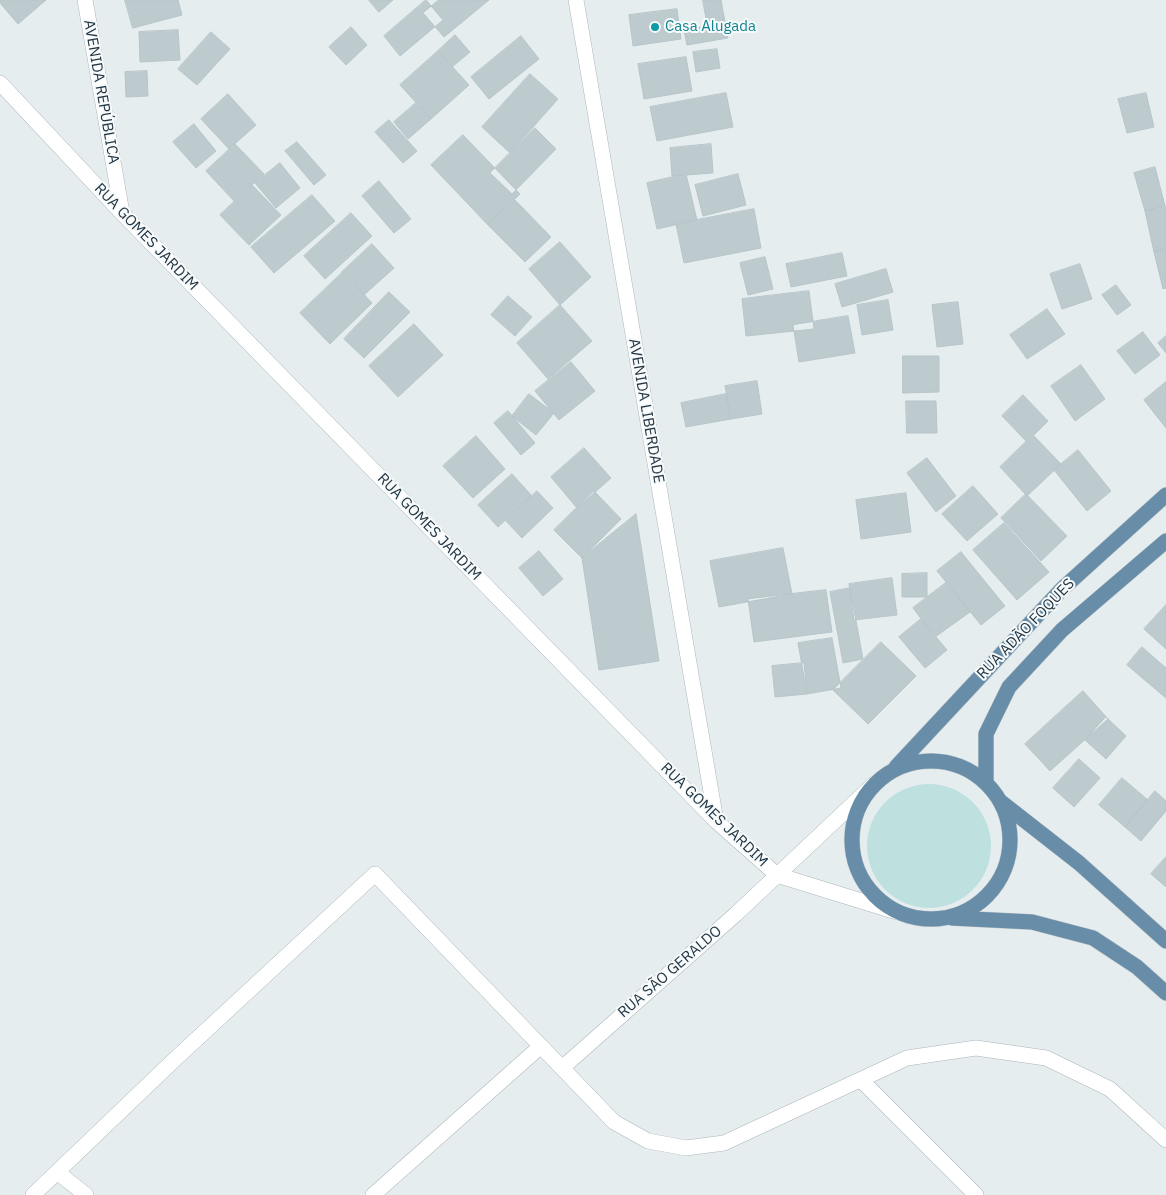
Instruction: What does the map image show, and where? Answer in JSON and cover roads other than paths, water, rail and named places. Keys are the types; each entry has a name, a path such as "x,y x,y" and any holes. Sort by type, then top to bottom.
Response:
{"main road":[{"name":"RUA ADÃO FOQUES","path":"893,770 1062,589 1166,496"},
{"name":"RUA ADÃO FOQUES","path":"986,782 986,734 1009,687 1062,630 1166,541"},
{"path":"1166,941 1079,863 1001,802 986,782 965,768 941,761 916,762 893,770 873,785 859,806 852,830 853,854 861,878 874,896 897,912 921,918 1032,922 1093,938 1137,967 1166,993"},
{"path":"946,918 970,909 989,895 1003,874 1010,850 1009,826 1001,802"}],"street":[{"name":"AVENIDA REPÚBLICA","path":"85,0 122,213"},
{"name":"AVENIDA LIBERDADE","path":"576,0 716,821"},
{"name":"RUA GOMES JARDIM","path":"0,83 122,213 716,821 777,876 897,912"},
{"path":"777,876 873,785"},
{"path":"33,1195 173,1061 375,874 614,1122 648,1141 686,1148 724,1143 907,1058 976,1048 1046,1058 1110,1089 1166,1140"},
{"name":"RUA SÃO GERALDO","path":"562,1068 729,921 777,876"},
{"path":"373,1195 541,1046"},
{"path":"861,1080 976,1195"},
{"path":"57,1172 86,1195"}],"place":[{"name":"Casa Alugada","path":"655,27"}]}
